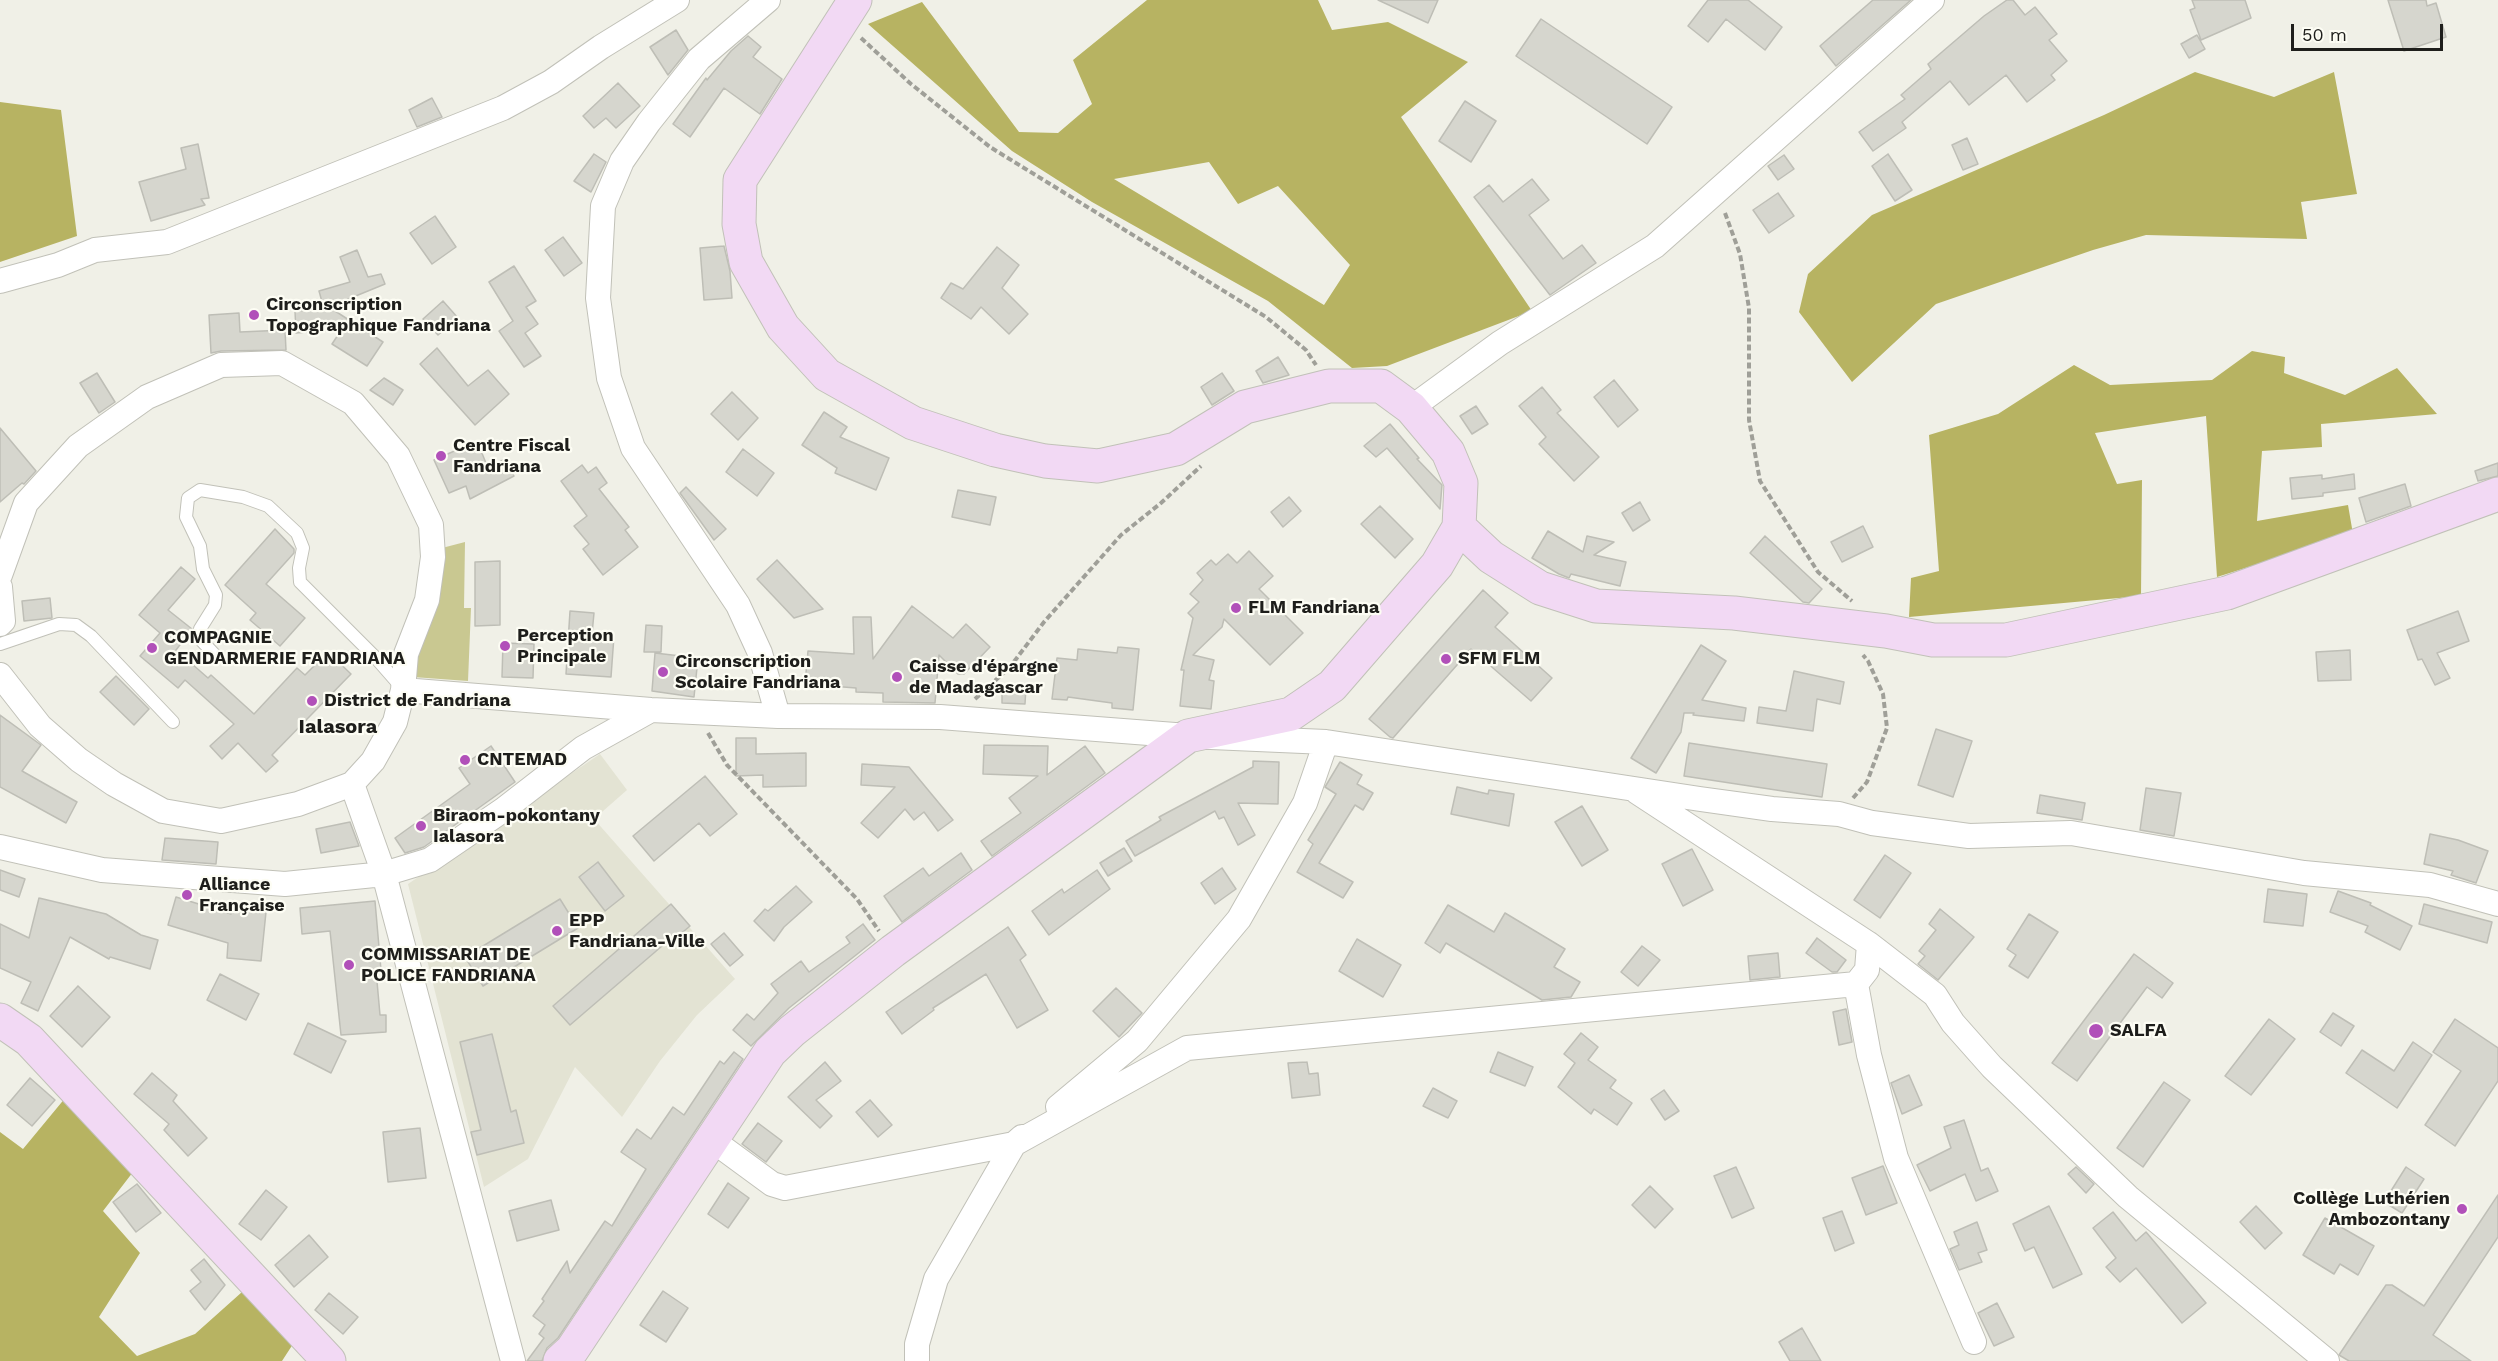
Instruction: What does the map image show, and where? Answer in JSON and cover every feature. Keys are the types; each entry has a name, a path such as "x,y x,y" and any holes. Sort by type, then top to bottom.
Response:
{"main road":[{"path":"560,1361 572,1350 770,1052 792,1031 893,951 1188,736 1291,714 1332,686 1437,565 1460,527 1461,483 1448,452 1411,408 1381,386 1329,386 1245,407 1176,448 1098,466 1045,461 994,450 913,423 828,375 783,327 746,262 739,224 740,180 848,10"},
{"path":"1460,527 1491,557 1540,588 1596,606 1734,613 1886,631 1933,640 2006,640 2227,593 2498,494"},
{"path":"0,1020 29,1040 329,1361"}],"street":[{"path":"0,281 58,264 95,250 167,243 503,108 551,82 601,47 677,0"},
{"path":"768,0 699,59 649,122 622,161 603,206 598,298 609,378 633,448 738,605 760,653 778,716"},
{"path":"1411,408 1500,343 1654,246 1932,0"},
{"path":"0,575 26,503 78,446 147,397 222,365 282,363 353,403 398,456 431,525 433,557 427,600 406,654 403,690 395,722 373,761 352,784 298,804 221,821 163,811 114,784 79,760 40,726 0,675"},
{"path":"0,588 3,621 0,624"},
{"path":"403,690 651,710 778,716 940,717 1188,736 1326,742 1772,809 1839,814 1872,824 1970,836 2071,833 2304,873 2430,885 2498,904"},
{"path":"0,847 102,870 285,884 384,874 430,860 503,810 583,748 651,710"},
{"path":"917,1361 917,1344 936,1279 1014,1144 1137,1041 1239,919 1305,803 1326,742"},
{"path":"352,784 384,874 513,1361"},
{"path":"1630,788 1869,944 1935,995 1953,1023 1992,1067 2128,1197 2327,1361"},
{"path":"712,1140 772,1184 784,1188 1014,1144 1187,1048 1856,984 1868,970 1869,944"},
{"path":"1856,984 1869,1055 1896,1158 1974,1342"}],"lane":[{"path":"215,655 199,638 200,629 215,605 216,595 203,569 200,546 186,517 188,498 200,490 243,497 268,506 297,533 303,548 299,568 300,582 375,657 403,690"},
{"path":"0,644 59,624 76,625 92,636 173,722"}],"path":[{"path":"848,10 911,84 990,147 1266,317 1306,350 1329,386"},
{"path":"1717,191 1740,254 1749,308 1749,420 1760,481 1818,572 1886,631"},
{"path":"940,717 968,706 1010,667 1044,622 1121,535 1161,503 1202,465"},
{"path":"1836,625 1868,661 1883,694 1887,728 1867,782 1839,814"},
{"path":"696,712 727,765 857,899 893,951"}],"shaded area":[{"path":"1147,0 1318,0 1332,30 1388,22 1468,62 1401,117 1532,311 1387,366 1352,368 1268,301 1092,202 1012,151 868,24 922,2 1019,132 1058,133 1092,104 1073,60","holes":["1209,162 1238,204 1278,186 1350,265 1324,305 1114,179"]},
{"path":"2195,72 2274,97 2334,72 2357,194 2301,202 2307,239 2146,235 2093,250 1936,304 1852,382 1799,312 1808,274 1872,215 2104,115"},
{"path":"0,102 61,110 77,236 0,262"},
{"path":"2252,351 2285,357 2284,373 2345,395 2397,368 2437,414 2321,424 2322,447 2262,451 2257,521 2348,505 2353,534 2217,577 2206,416 2095,433 2117,484 2142,480 2141,596 1909,617 1911,578 1939,571 1929,435 1998,414 2074,365 2110,385 2212,380"},
{"path":"465,542 464,608 471,608 468,681 413,677 412,662 442,548"},
{"name":"EPP Fandriana-Ville","path":"600,754 627,790 594,819 735,979 697,1015 660,1061 622,1117 575,1067 528,1159 484,1187 408,884"},
{"path":"66,1097 133,1172 103,1211 140,1253 99,1317 137,1356 195,1334 242,1292 293,1344 282,1361 0,1361 0,1132 23,1149"}],"building":[{"path":"1378,0 1438,0 1428,23"},
{"path":"1708,0 1748,0 1782,27 1765,50 1726,19 1708,42 1688,26"},
{"path":"1873,0 1911,0 1836,66 1820,46"},
{"path":"2007,0 2013,0 2025,15 2035,7 2057,34 2049,40 2067,61 2051,75 2055,80 2027,102 2006,75 1969,105 1950,81 1902,122 1906,128 1873,151 1859,132 1905,99 1901,95 1931,69 1928,64 1984,16"},
{"path":"2192,0 2245,0 2251,18 2201,40 2190,10 2195,8"},
{"path":"2388,0 2426,0 2427,6 2436,3 2446,37 2404,51"},
{"path":"1541,19 1672,107 1647,144 1516,56"},
{"path":"676,30 688,50 668,75 650,47"},
{"path":"2197,35 2205,49 2189,58 2181,44"},
{"path":"748,36 761,47 753,57 782,79 760,114 724,88 690,137 673,124 706,78 707,80 731,51"},
{"path":"618,83 640,106 616,128 606,118 594,128 583,116"},
{"path":"432,98 442,117 417,127 409,110"},
{"path":"1465,101 1496,121 1471,162 1439,141"},
{"path":"1967,138 1978,164 1963,170 1952,145"},
{"path":"198,144 209,198 201,199 205,205 151,221 139,182 186,169 181,148"},
{"path":"594,154 606,162 591,192 574,181"},
{"path":"1888,154 1912,190 1895,201 1872,166"},
{"path":"1784,155 1794,169 1778,180 1768,166"},
{"path":"1532,179 1549,200 1529,215 1563,259 1582,245 1596,263 1550,295 1474,197 1489,185 1503,202"},
{"path":"1778,193 1794,216 1769,233 1753,210"},
{"path":"435,216 456,247 432,264 410,233"},
{"path":"563,237 582,263 564,276 545,250"},
{"path":"724,246 730,271 732,298 704,300 700,248"},
{"path":"997,247 1019,265 1002,288 1028,314 1009,334 981,307 971,319 941,298 951,283 963,289"},
{"path":"357,250 368,277 381,274 385,284 324,309 319,291 350,282 340,257"},
{"path":"514,266 536,301 526,307 538,324 525,333 541,356 524,367 499,331 513,321 489,282"},
{"path":"443,301 458,318 438,335 423,319"},
{"path":"332,309 383,342 367,366 332,344 342,329 296,333 295,311"},
{"path":"239,313 240,332 285,330 286,350 211,353 209,315"},
{"path":"437,348 468,386 488,370 509,394 475,425 420,364"},
{"path":"1278,357 1289,375 1263,383 1256,371"},
{"path":"97,373 115,402 99,413 80,383"},
{"path":"1222,373 1234,391 1212,405 1201,387"},
{"path":"384,378 403,390 393,405 370,390"},
{"path":"1614,380 1638,410 1618,427 1594,397"},
{"path":"1542,387 1561,410 1557,413 1599,457 1574,481 1539,444 1546,437 1519,406"},
{"path":"732,392 758,418 738,440 711,414"},
{"path":"1476,406 1488,424 1472,434 1460,416"},
{"path":"824,412 847,427 840,437 889,458 876,490 835,473 837,468 802,445"},
{"path":"1390,424 1419,458 1417,459 1442,485 1440,509 1387,448 1376,457 1364,446"},
{"path":"0,428 36,471 24,484 22,483 0,502"},
{"path":"477,441 488,468 505,459 514,476 470,499 466,486 449,493 434,460"},
{"path":"743,449 774,473 757,496 726,472"},
{"path":"2498,463 2498,476 2478,481 2475,471"},
{"path":"582,465 588,473 596,467 607,483 599,489 629,527 625,530 638,547 603,575 583,549 589,544 574,526 587,516 561,481"},
{"path":"2354,474 2355,489 2323,493 2323,496 2292,499 2290,478 2322,475 2322,479"},
{"path":"2405,484 2411,506 2366,522 2359,498"},
{"path":"686,487 726,529 714,540 680,493"},
{"path":"958,490 996,497 990,525 952,517"},
{"path":"1289,497 1301,511 1283,527 1271,512"},
{"path":"1640,502 1650,520 1633,531 1622,513"},
{"path":"1380,506 1413,539 1395,558 1361,524"},
{"path":"1863,526 1873,547 1842,562 1831,542"},
{"path":"275,529 294,549 294,553 266,584 305,618 280,646 250,620 256,613 225,585"},
{"path":"1548,531 1583,552 1587,536 1614,542 1594,555 1626,562 1620,586 1571,574 1569,578 1532,558"},
{"path":"1765,536 1822,589 1809,603 1803,602 1750,553"},
{"name":"FLM Fandriana","path":"1249,551 1273,576 1259,589 1303,633 1270,665 1224,619 1222,627 1193,655 1214,660 1209,680 1214,681 1211,709 1180,706 1184,670 1181,670 1193,618 1188,613 1199,602 1190,594 1203,580 1197,573 1211,560 1216,565 1228,554 1237,563"},
{"path":"777,560 823,609 794,618 757,579"},
{"path":"500,561 500,625 475,626 475,562"},
{"path":"181,567 195,579 168,610 192,629 176,650 208,678 211,675 254,714 297,668 305,675 328,652 351,674 272,755 278,761 266,772 238,743 222,759 210,746 234,724 185,680 178,688 140,656 160,633 139,615"},
{"path":"1483,590 1508,613 1495,627 1552,678 1531,701 1471,649 1393,738 1390,737 1369,719"},
{"path":"50,598 52,618 24,621 22,601"},
{"path":"912,606 953,638 966,624 990,647 964,674 958,674 939,655 935,703 883,702 883,693 856,692 856,688 805,684 808,651 854,654 853,617 871,617 873,659"},
{"path":"570,611 594,613 592,634 614,636 611,677 566,674"},
{"path":"2458,611 2469,641 2437,653 2450,678 2435,685 2422,659 2418,660 2407,630"},
{"path":"646,625 662,626 661,652 644,652"},
{"path":"503,643 534,644 533,678 502,677"},
{"path":"1701,645 1726,661 1702,700 1746,708 1744,721 1684,713 1681,732 1656,773 1631,758"},
{"path":"1118,647 1139,649 1133,710 1112,708 1112,703 1068,697 1067,700 1052,699 1057,658 1077,660 1078,649 1117,653"},
{"path":"2350,650 2351,680 2318,681 2316,652"},
{"path":"655,653 698,658 694,697 652,691"},
{"path":"1794,671 1844,682 1840,704 1817,699 1813,731 1757,723 1759,707 1786,711"},
{"path":"116,676 149,709 134,725 100,692"},
{"path":"1002,686 1026,686 1025,704 1002,703"},
{"path":"0,715 41,745 22,771 77,802 66,823 0,787"},
{"path":"1936,729 1972,741 1953,797 1918,785"},
{"path":"736,738 756,738 756,754 806,753 806,786 763,787 763,775 736,776"},
{"path":"1689,743 1827,764 1822,797 1684,776"},
{"path":"984,745 1048,746 1047,775 1085,746 1105,773 992,856 981,841 1021,813 1009,798 1038,776 983,774"},
{"path":"491,746 515,782 424,847 405,853 395,838 470,784 459,768"},
{"path":"1253,761 1279,762 1278,804 1238,803 1255,835 1238,845 1224,817 1219,819 1215,811 1135,856 1126,841 1161,820 1159,817 1253,767"},
{"path":"1340,762 1362,775 1357,784 1373,793 1363,810 1355,805 1319,863 1353,882 1343,898 1297,872 1313,844 1308,840 1336,794 1325,787"},
{"path":"862,764 909,767 953,820 938,831 924,812 914,820 905,809 878,838 861,823 895,787 861,785"},
{"path":"705,776 737,814 710,836 699,823 654,861 633,836"},
{"path":"1457,787 1488,794 1489,790 1514,794 1509,826 1451,814"},
{"path":"2146,788 2181,793 2174,836 2140,830"},
{"path":"2040,795 2085,803 2082,820 2037,813"},
{"path":"1582,806 1608,850 1582,866 1555,822"},
{"path":"350,822 359,846 321,853 316,829"},
{"path":"2430,834 2458,840 2488,851 2476,883 2451,875 2453,871 2424,864"},
{"path":"165,838 218,842 216,864 162,860"},
{"path":"1124,848 1132,861 1108,876 1100,863"},
{"path":"1692,849 1713,890 1683,906 1662,864"},
{"path":"961,853 972,870 902,922 884,896 923,868 929,876"},
{"path":"1885,855 1911,873 1880,918 1854,900"},
{"path":"598,862 624,896 605,911 579,877"},
{"path":"1222,868 1236,889 1215,904 1201,883"},
{"path":"0,870 25,879 19,897 0,890"},
{"path":"1097,870 1110,889 1049,935 1032,911 1062,889 1064,893"},
{"path":"796,886 812,902 784,927 774,941 754,921 765,909 768,911"},
{"path":"2268,889 2307,894 2303,926 2264,922"},
{"path":"2338,891 2371,903 2370,905 2412,926 2400,950 2365,932 2368,926 2330,912"},
{"path":"176,897 231,914 232,909 266,912 261,961 227,958 228,943 168,925"},
{"path":"39,898 106,914 141,935 158,940 150,969 110,957 109,959 70,937 38,1011 21,1003 31,982 0,968 0,924 29,938"},
{"path":"560,899 578,928 483,986 465,957"},
{"path":"375,901 381,970 376,970 380,1015 386,1015 386,1032 341,1035 330,931 302,934 300,908"},
{"path":"671,904 690,926 671,942 669,940 570,1025 553,1006"},
{"path":"2424,904 2492,922 2487,943 2419,924"},
{"path":"1448,905 1494,932 1505,913 1565,949 1554,967 1580,982 1571,997 1542,1000 1446,943 1440,953 1425,943"},
{"path":"1940,909 1974,937 1938,980 1918,964 1925,956 1919,951 1936,930 1929,924"},
{"path":"2029,914 2058,932 2028,978 2009,966 2016,955 2007,949"},
{"path":"863,924 875,940 789,1008 751,1046 733,1030 747,1014 754,1020 778,993 771,984 801,961 809,972 850,943 846,937"},
{"path":"1008,927 1026,955 1020,960 1048,1010 1017,1028 986,974 933,1008 934,1010 902,1034 886,1012"},
{"path":"724,933 743,955 730,966 711,944"},
{"path":"1817,938 1846,960 1837,972 1832,972 1806,953"},
{"path":"1357,939 1401,965 1383,997 1339,971"},
{"path":"1642,946 1660,960 1638,986 1621,972"},
{"path":"1778,953 1780,977 1750,980 1748,956"},
{"name":"SALFA","path":"2134,954 2173,983 2162,998 2147,987 2077,1081 2052,1063"},
{"path":"220,974 259,994 246,1020 207,1000"},
{"path":"78,986 110,1017 82,1047 50,1016"},
{"path":"1116,988 1142,1013 1119,1037 1093,1011"},
{"path":"1846,1009 1852,1042 1839,1045 1833,1012"},
{"path":"2333,1013 2354,1026 2341,1046 2320,1032"},
{"path":"2269,1019 2295,1039 2251,1095 2225,1076"},
{"path":"2455,1019 2498,1048 2498,1081 2455,1146 2425,1125 2461,1071 2433,1052"},
{"path":"308,1023 346,1041 331,1073 294,1054"},
{"path":"1581,1033 1598,1047 1588,1060 1616,1080 1610,1088 1632,1103 1617,1125 1594,1109 1591,1114 1558,1087 1575,1063 1564,1054"},
{"path":"492,1034 511,1112 516,1110 524,1143 477,1155 471,1132 481,1130 460,1042"},
{"path":"2413,1042 2432,1055 2397,1108 2346,1073 2362,1050 2394,1071"},
{"path":"734,1052 743,1059 558,1338 547,1348 542,1361 527,1361 544,1338 539,1334 545,1325 533,1316 544,1301 542,1299 567,1261 570,1273 605,1221 612,1226 646,1169 621,1152 637,1129 651,1139 673,1107 684,1115 720,1061 724,1064"},
{"path":"1498,1052 1533,1067 1525,1086 1490,1072"},
{"path":"825,1062 841,1081 816,1100 832,1116 820,1128 788,1097"},
{"path":"1307,1062 1309,1074 1318,1073 1320,1095 1292,1098 1288,1063"},
{"path":"152,1073 177,1095 173,1101 207,1138 188,1156 164,1130 169,1124 134,1094"},
{"path":"1909,1075 1922,1105 1902,1114 1891,1083"},
{"path":"30,1078 55,1100 32,1126 7,1105"},
{"path":"2164,1082 2190,1100 2143,1167 2117,1148"},
{"path":"1433,1088 1457,1101 1448,1118 1423,1106"},
{"path":"1664,1090 1679,1111 1665,1120 1651,1099"},
{"path":"870,1100 892,1125 878,1137 856,1112"},
{"path":"1964,1120 1981,1171 1988,1168 1998,1191 1976,1201 1965,1174 1930,1191 1917,1165 1951,1148 1944,1127"},
{"path":"758,1123 782,1141 766,1162 742,1144"},
{"path":"420,1128 426,1178 388,1182 383,1132"},
{"path":"1883,1166 1897,1203 1866,1215 1852,1178"},
{"path":"1736,1167 1754,1208 1732,1218 1714,1176"},
{"path":"2076,1167 2094,1184 2086,1193 2068,1174"},
{"path":"2406,1167 2424,1179 2402,1213 2384,1202"},
{"path":"728,1183 749,1198 728,1228 708,1214"},
{"path":"137,1184 161,1213 136,1232 113,1202"},
{"path":"1650,1186 1673,1209 1655,1228 1632,1205"},
{"path":"266,1190 287,1207 261,1240 239,1224"},
{"path":"2498,1195 2498,1237 2433,1335 2471,1361 2349,1361 2339,1355 2386,1285 2392,1285 2424,1306"},
{"path":"551,1200 559,1230 517,1241 509,1211"},
{"path":"2049,1206 2082,1274 2053,1288 2034,1247 2025,1251 2013,1224"},
{"path":"2256,1206 2282,1233 2265,1249 2240,1222"},
{"path":"1842,1211 1854,1243 1835,1251 1823,1218"},
{"path":"2113,1212 2136,1241 2146,1232 2206,1303 2182,1323 2136,1268 2120,1282 2106,1267 2116,1258 2093,1228"},
{"path":"2325,1218 2374,1246 2358,1275 2340,1264 2334,1274 2303,1255"},
{"path":"1977,1222 1987,1250 1978,1253 1982,1262 1959,1270 1950,1249 1959,1245 1954,1232"},
{"path":"309,1235 328,1257 294,1287 275,1265"},
{"path":"204,1259 225,1285 205,1310 190,1291 201,1282 191,1270"},
{"path":"663,1291 688,1308 666,1342 640,1325"},
{"path":"329,1293 358,1317 343,1334 315,1310"},
{"path":"1997,1303 2014,1337 1994,1346 1978,1313"},
{"path":"1802,1328 1821,1361 1790,1361 1779,1342"}],"place":[{"name":"Circonscription Topographique Fandriana","path":"254,315"},
{"name":"Centre Fiscal Fandriana","path":"441,456"},
{"name":"FLM Fandriana","path":"1236,608"},
{"name":"Perception Principale","path":"505,646"},
{"name":"COMPAGNIE GENDARMERIE FANDRIANA","path":"152,648"},
{"name":"SFM FLM","path":"1446,659"},
{"name":"Circonscription Scolaire Fandriana","path":"663,672"},
{"name":"Caisse d'épargne de Madagascar","path":"897,677"},
{"name":"District de Fandriana","path":"312,701"},
{"name":"CNTEMAD","path":"465,760"},
{"name":"Biraom-pokontany Ialasora","path":"421,826"},
{"name":"Alliance Française","path":"187,895"},
{"name":"EPP Fandriana-Ville","path":"557,931"},
{"name":"COMMISSARIAT DE POLICE FANDRIANA","path":"349,965"},
{"name":"SALFA","path":"2096,1031"},
{"name":"Collège Luthérien Ambozontany","path":"2462,1209"}],"district":[{"name":"Ialasora","path":"338,727"}]}
